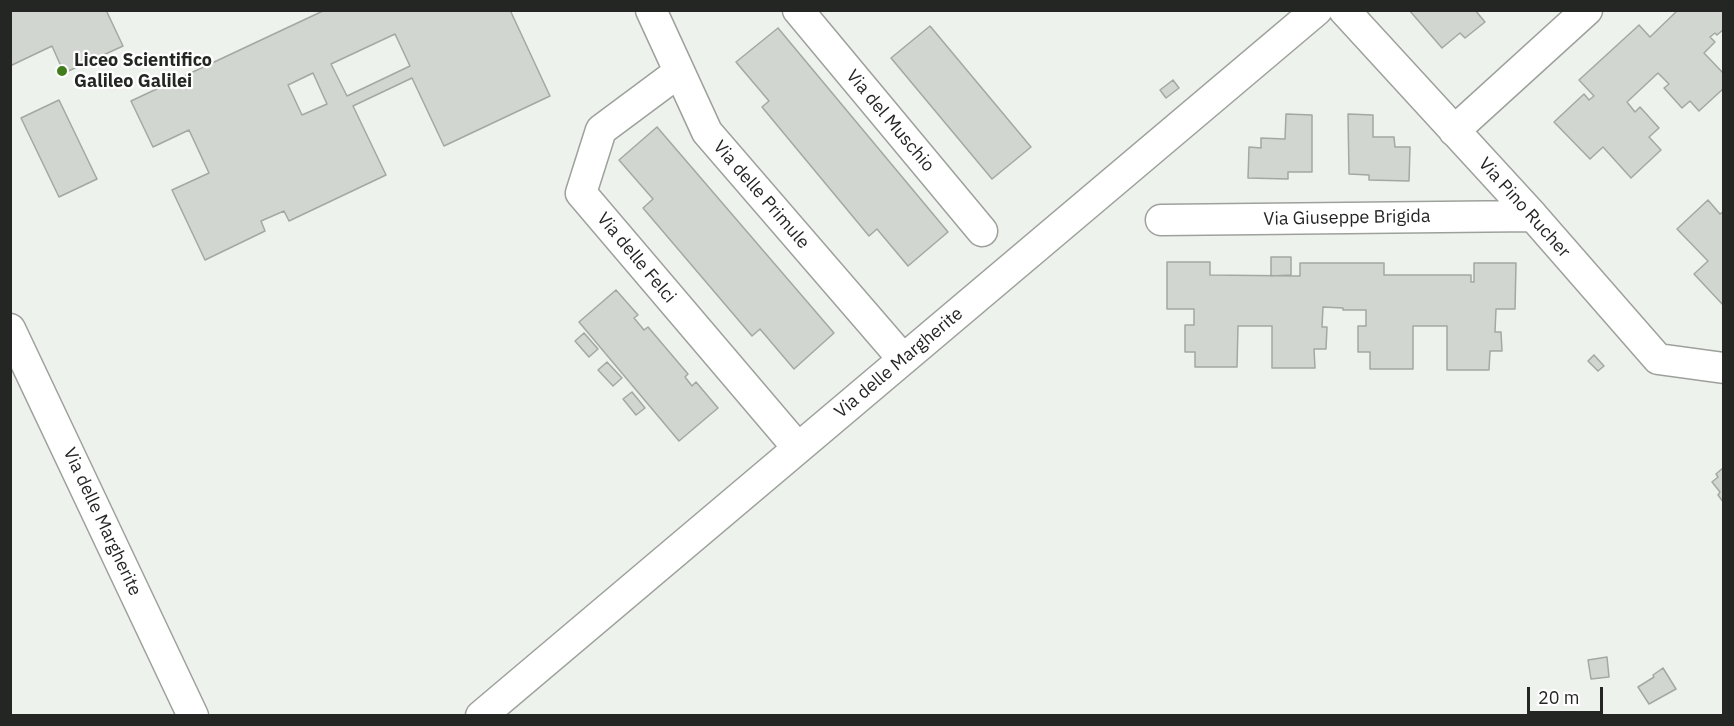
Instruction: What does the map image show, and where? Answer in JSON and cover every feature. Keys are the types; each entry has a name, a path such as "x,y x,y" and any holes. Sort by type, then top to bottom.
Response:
{"street":[{"name":"Via delle Primule","path":"651,10 707,132 903,359"},
{"name":"Via del Muschio","path":"798,10 982,231"},
{"name":"Via delle Margherite","path":"481,716 1317,10"},
{"name":"Via Pino Rucher","path":"1344,10 1533,216 1658,359 1724,368"},
{"path":"1454,131 1587,10"},
{"name":"Via delle Felci","path":"679,72 601,130 581,193 798,448"},
{"name":"Via Giuseppe Brigida","path":"1161,220 1533,216"},
{"name":"Via delle Margherite","path":"10,328 193,716"}],"building":[{"path":"10,10 106,10 123,46 64,73 52,46 10,66"},
{"path":"325,10 510,10 550,96 444,146 412,78 353,106 386,175 289,221 284,211 261,221 265,231 205,260 172,190 209,173 189,130 153,147 131,101","holes":["395,34 410,66 347,96 331,64","313,73 327,104 302,115 288,85"]},
{"path":"1409,10 1475,10 1485,22 1465,38 1460,33 1442,48"},
{"path":"1678,10 1724,10 1724,29 1710,37 1715,42 1704,53 1724,74 1724,88 1699,111 1690,101 1682,108 1664,88 1669,84 1658,73 1627,102 1635,112 1640,107 1659,128 1649,137 1661,150 1631,178 1603,147 1590,159 1554,122 1584,94 1589,100 1594,96 1579,80 1639,25 1650,37"},
{"path":"930,26 1031,147 992,179 891,58"},
{"path":"778,28 948,232 908,266 877,229 869,236 762,107 769,101 736,62"},
{"path":"1173,80 1179,88 1166,98 1160,90"},
{"path":"59,100 97,179 59,197 21,118"},
{"path":"1286,114 1312,115 1312,172 1288,172 1288,179 1248,178 1249,147 1261,148 1261,138 1285,139"},
{"path":"1348,114 1373,115 1373,137 1394,137 1395,147 1410,147 1409,181 1369,180 1369,175 1349,174"},
{"path":"657,127 834,333 794,369 760,329 752,336 643,208 653,199 619,160"},
{"path":"1708,200 1720,214 1724,211 1724,306 1694,274 1708,261 1677,229"},
{"path":"1271,257 1291,257 1291,275 1271,276"},
{"path":"1167,262 1210,262 1210,275 1300,276 1300,263 1384,263 1384,275 1471,275 1471,282 1474,282 1474,263 1516,263 1515,309 1496,309 1495,332 1501,332 1502,351 1490,351 1489,370 1447,370 1447,326 1413,326 1413,369 1370,369 1370,352 1358,352 1358,326 1366,326 1366,310 1323,307 1322,327 1327,327 1326,349 1314,349 1315,368 1272,368 1272,326 1238,326 1237,367 1195,367 1195,352 1185,352 1185,325 1194,325 1194,309 1167,309"},
{"path":"616,290 638,315 634,318 644,330 648,327 688,374 685,377 692,386 696,382 718,408 679,441 579,322"},
{"path":"584,333 598,349 589,357 575,341"},
{"path":"1594,355 1604,366 1598,371 1588,361"},
{"path":"607,362 622,378 613,386 598,370"},
{"path":"632,392 645,408 636,415 623,399"},
{"path":"1724,467 1724,503 1718,495 1720,492 1712,482 1718,477 1716,474"},
{"path":"1607,657 1609,677 1591,679 1588,660"},
{"path":"1663,668 1676,689 1649,704 1638,687"}],"place":[{"name":"Liceo Scientifico Galileo Galilei","path":"62,71"}]}
